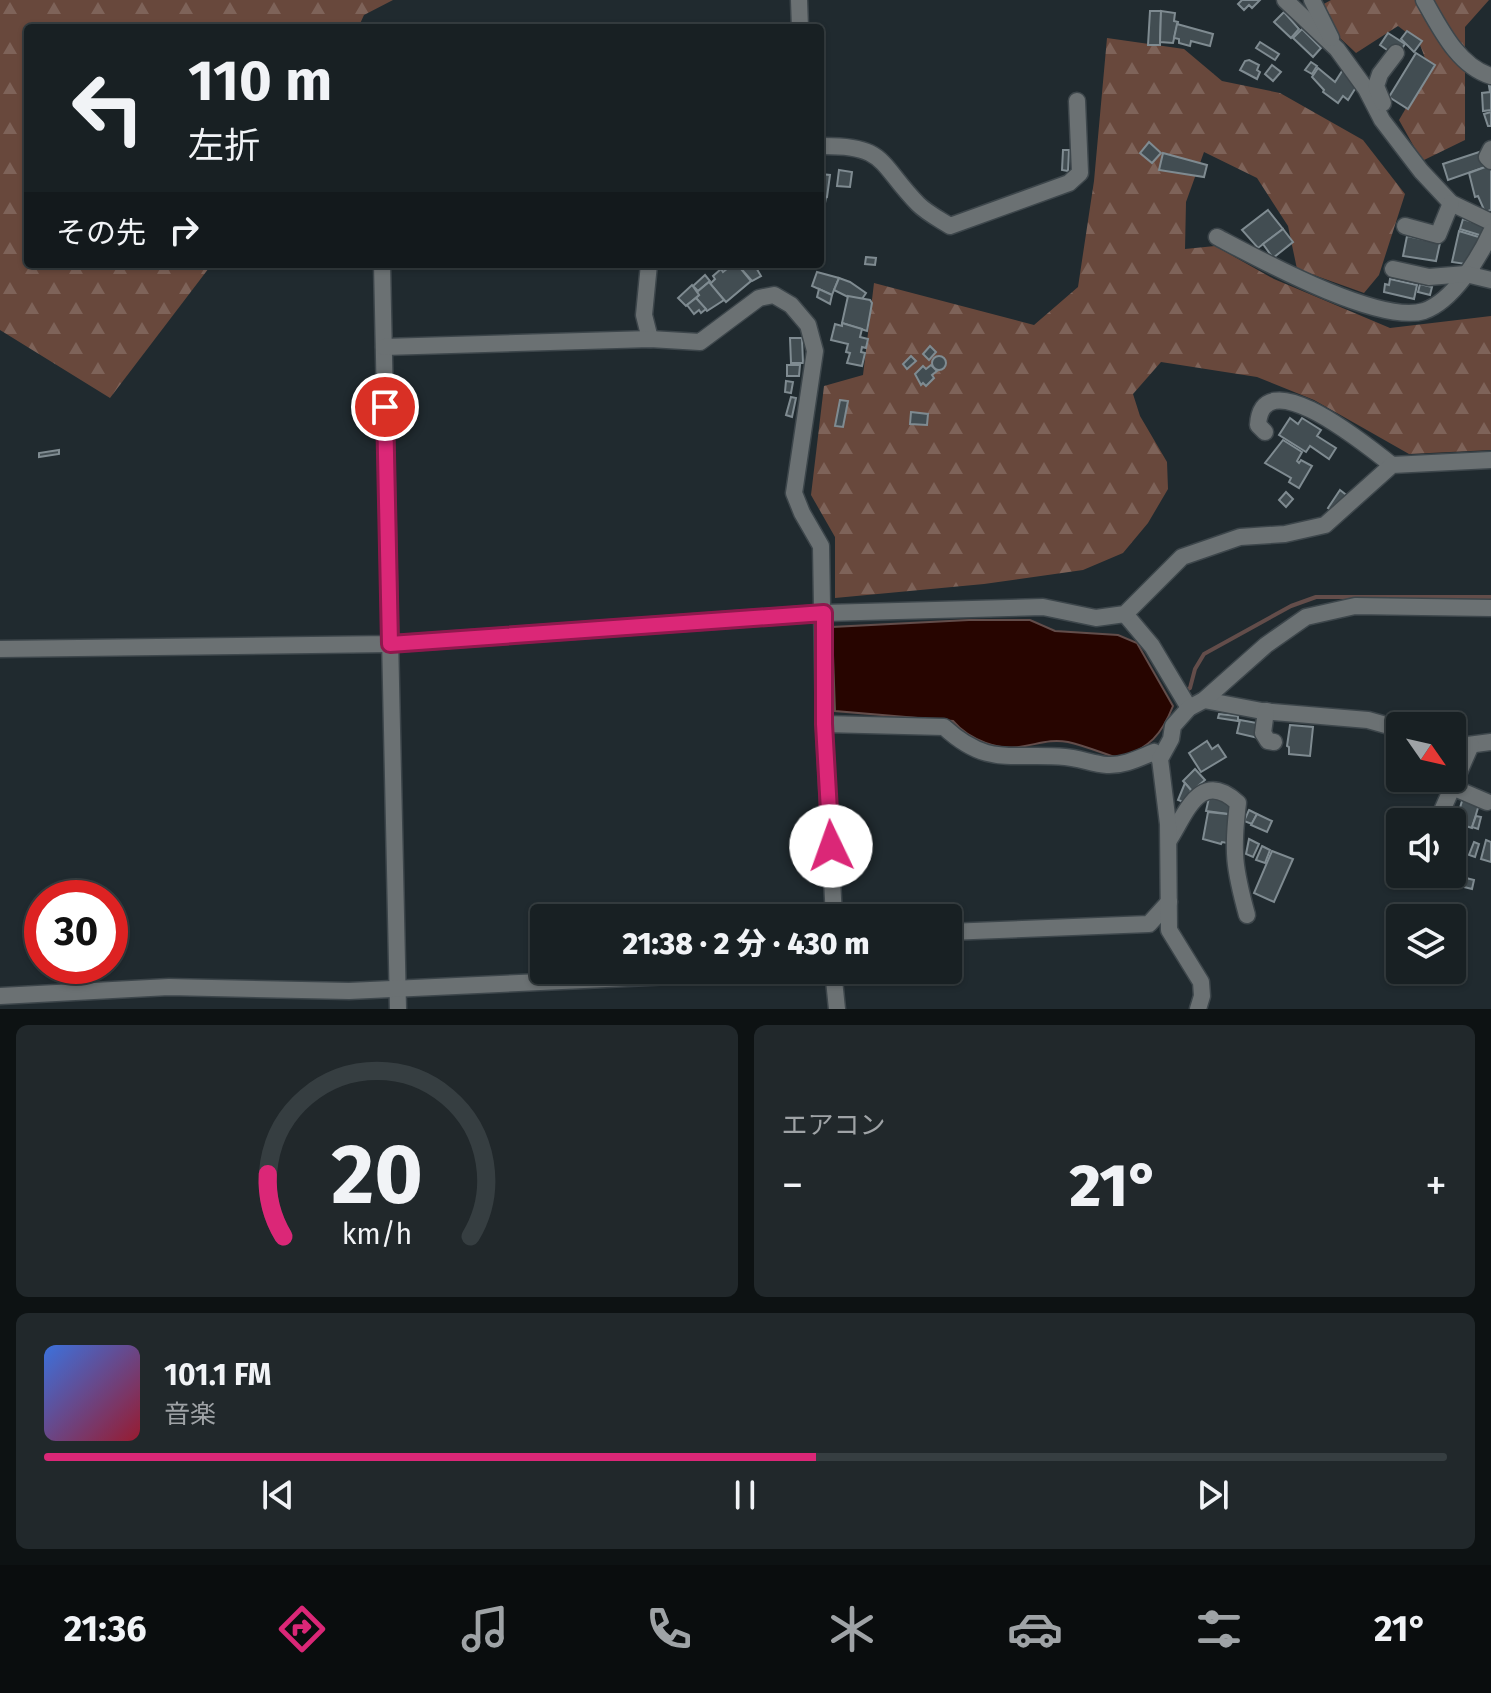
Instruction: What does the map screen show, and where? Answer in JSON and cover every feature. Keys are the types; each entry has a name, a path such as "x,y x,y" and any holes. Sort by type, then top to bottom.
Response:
{"street":[{"path":"799,0 800,24"},
{"path":"1285,0 1337,49"},
{"path":"1312,0 1337,49 1366,89 1382,120 1421,171 1451,203 1491,222"},
{"path":"1424,0 1447,39 1475,71 1491,76"},
{"path":"1382,120 1385,106 1376,86 1380,74 1396,53"},
{"path":"824,146 864,149 883,161 920,206 950,226 1069,183 1080,173 1077,101"},
{"path":"1491,149 1487,157 1491,161"},
{"path":"1405,226 1438,235 1451,203"},
{"path":"1217,237 1278,270 1348,298 1408,313 1422,312 1436,305 1478,260 1491,232"},
{"path":"382,268 398,1009"},
{"path":"649,268 644,315 650,339"},
{"path":"1393,269 1429,277 1466,274 1491,280"},
{"path":"384,347 650,339 700,342 759,298 774,295 791,305 808,325 815,351 794,493 821,546 824,724 833,904"},
{"path":"1265,432 1258,425 1259,414 1265,405 1288,401 1329,418 1392,465 1491,460"},
{"path":"1437,463 1453,471 1491,471"},
{"path":"0,649 390,644 824,613 1043,607 1096,618 1125,614 1182,557 1240,537 1285,534 1325,525 1392,465"},
{"path":"1160,759 1188,699 1306,617 1355,606 1491,608"},
{"path":"1125,614 1152,646 1188,699 1266,711 1368,720 1386,725"},
{"path":"1266,711 1263,733 1268,741 1274,742"},
{"path":"824,724 944,727 963,744 990,755 1066,757 1108,765 1131,762 1154,752 1160,759 1169,841 1169,930 1201,982 1202,996 1198,1009"},
{"path":"1466,744 1491,742"},
{"path":"1466,756 1471,745"},
{"path":"1169,841 1196,796 1206,791 1219,792 1238,803 1233,852 1247,915"},
{"path":"1464,792 1487,802"},
{"path":"962,931 1149,924 1169,902"},
{"path":"0,996 169,987 349,991 530,983"},
{"path":"834,984 837,1009"}],"green space":[{"path":"0,0 393,0 364,15 360,24 24,24 24,268 209,268 110,398 0,330"},
{"path":"1331,0 1489,0 1465,27 1465,140 1422,161 1399,120 1429,69 1419,42 1398,26 1356,53 1339,37 1320,6"},
{"path":"1107,38 1184,49 1222,81 1280,93 1363,140 1405,194 1379,275 1364,293 1297,269 1288,226 1257,178 1204,152 1186,202 1185,249 1215,246 1274,279 1390,328 1491,316 1491,450 1409,454 1314,400 1257,377 1161,362 1133,394 1140,416 1167,462 1168,489 1148,523 1123,553 1083,570 984,584 835,598 835,537 811,495 824,386 863,375 874,283 1034,325 1078,287 1094,181"}],"shaded area":[{"path":"1030,620 1055,631 1118,635 1137,643 1173,706 1169,716 1153,739 1121,759 1062,741 1015,747 995,746 967,734 953,721 835,711 832,627"}],"building":[{"path":"1242,0 1260,0 1252,8 1249,5 1244,10 1238,4"},
{"path":"1150,11 1161,11 1160,45 1148,45"},
{"path":"1161,11 1175,13 1174,21 1178,22 1173,43 1160,42"},
{"path":"1284,12 1299,29 1291,38 1274,22"},
{"path":"1177,24 1213,34 1210,46 1191,41 1190,46 1179,43 1179,39 1174,38"},
{"path":"1302,29 1321,48 1313,57 1293,38"},
{"path":"1407,31 1422,41 1414,52 1401,39"},
{"path":"1388,33 1405,44 1393,62 1390,52 1380,45"},
{"path":"1260,42 1279,54 1275,60 1256,48"},
{"path":"1416,53 1435,65 1408,109 1389,97"},
{"path":"1249,60 1259,65 1257,79 1240,70"},
{"path":"1311,62 1317,66 1312,74 1305,70"},
{"path":"1272,65 1281,72 1273,81 1265,74"},
{"path":"1318,68 1335,82 1344,68 1360,81 1348,100 1343,96 1338,103 1323,92 1312,77"},
{"path":"1491,86 1491,110 1483,111 1482,93 1490,92"},
{"path":"1491,112 1491,126 1488,126 1484,114"},
{"path":"1149,142 1161,153 1152,163 1140,153"},
{"path":"1488,149 1491,165 1448,180 1443,164"},
{"path":"1063,150 1069,150 1068,171 1062,170"},
{"path":"1163,153 1207,165 1204,177 1159,170"},
{"path":"1491,165 1491,210 1485,212 1478,196 1475,197 1469,173"},
{"path":"839,170 852,172 850,187 837,186"},
{"path":"824,174 830,175 827,197 824,196"},
{"path":"1268,210 1283,229 1258,248 1242,230"},
{"path":"1463,219 1489,227 1486,237 1460,229"},
{"path":"1283,229 1293,242 1273,258 1263,244"},
{"path":"1459,231 1482,238 1472,265 1452,262"},
{"path":"1407,236 1440,243 1436,261 1403,256"},
{"path":"866,257 876,258 875,265 865,264"},
{"path":"728,268 740,268 751,281 726,302 710,284 715,279 713,276 721,269 723,272"},
{"path":"741,268 756,268 761,276 752,281"},
{"path":"817,272 839,278 832,295 812,286"},
{"path":"705,275 710,281 698,291 693,286"},
{"path":"839,278 866,293 862,299 834,290"},
{"path":"1390,279 1417,285 1414,299 1384,292 1385,284 1389,285"},
{"path":"709,282 724,300 707,311 696,298 699,295 697,292"},
{"path":"1420,284 1432,287 1430,295 1418,292"},
{"path":"692,285 699,295 686,306 678,298"},
{"path":"819,289 832,295 830,304 817,297"},
{"path":"848,296 872,303 867,331 842,323"},
{"path":"696,298 706,309 694,314 687,305"},
{"path":"842,323 862,329 860,337 868,339 866,348 862,347 861,352 865,353 862,366 847,363 850,353 846,352 848,344 831,340 835,324 842,326"},
{"path":"790,338 802,338 803,363 791,363"},
{"path":"930,346 936,352 929,360 923,354"},
{"path":"911,356 916,361 907,369 903,364"},
{"path":"939,356 946,363 939,370 932,363"},
{"path":"787,365 800,365 799,376 787,376"},
{"path":"931,365 937,371 932,375 934,378 926,386 921,385 915,374 923,366 926,369"},
{"path":"786,381 793,382 791,393 785,392"},
{"path":"791,397 796,398 792,417 786,415"},
{"path":"840,400 848,401 843,427 835,426"},
{"path":"911,412 928,414 927,425 910,424"},
{"path":"1290,418 1298,424 1302,418 1321,430 1317,436 1336,448 1329,459 1310,446 1306,452 1279,435"},
{"path":"1283,440 1302,452 1297,461 1299,463 1301,460 1312,466 1299,488 1289,482 1291,478 1265,463"},
{"path":"59,450 59,454 39,457 39,453"},
{"path":"1340,490 1349,497 1332,511 1328,508"},
{"path":"1286,492 1293,499 1286,507 1279,500"},
{"path":"1219,714 1238,716 1238,721 1218,718"},
{"path":"1240,720 1257,723 1258,738 1237,733"},
{"path":"1290,725 1313,727 1310,756 1289,754"},
{"path":"1207,741 1212,749 1218,745 1226,757 1201,772 1189,753"},
{"path":"1195,769 1205,780 1192,791 1183,781"},
{"path":"1185,783 1191,790 1186,803 1178,800"},
{"path":"1210,793 1232,798 1236,815 1206,811"},
{"path":"1462,801 1480,801 1472,828 1466,826 1466,808 1460,808"},
{"path":"1249,810 1257,814 1252,824 1244,821"},
{"path":"1208,812 1236,815 1234,844 1203,839"},
{"path":"1257,814 1272,821 1267,832 1251,825"},
{"path":"1476,816 1481,817 1478,829 1472,827"},
{"path":"1249,839 1259,844 1253,857 1246,854"},
{"path":"1486,840 1491,842 1491,862 1481,859"},
{"path":"1474,842 1479,844 1475,857 1469,855"},
{"path":"1262,846 1270,850 1265,863 1256,860"},
{"path":"1272,851 1293,859 1274,902 1254,893"},
{"path":"1466,878 1474,880 1472,889 1466,888"}],"waterway":[{"path":"1185,691 1190,688 1195,669 1204,654 1291,606 1316,597 1491,597"}],"route":[{"path":"385,407 390,644 824,613 824,724 831,846"}]}
